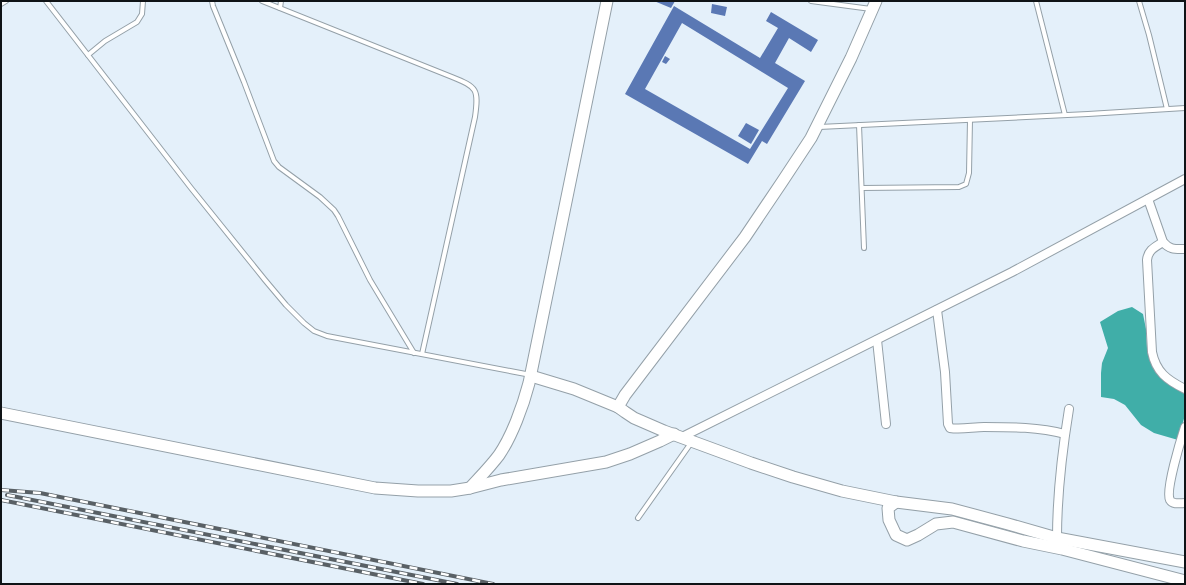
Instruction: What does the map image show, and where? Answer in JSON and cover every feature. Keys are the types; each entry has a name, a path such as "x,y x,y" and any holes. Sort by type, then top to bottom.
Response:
{"street":[{"path":"470,488 498,456 505,445 527,392 608,1"},
{"path":"618,407 625,395 745,237 782,182 817,127 875,5"},
{"path":"1,413 375,488 418,491 451,491 501,480 606,462 660,441 683,437 1012,272 1185,179"},
{"path":"1148,199 1163,242 1167,247 1185,249"},
{"path":"1163,242 1151,250 1147,256 1152,352 1159,370 1169,380 1185,389"},
{"path":"936,310 945,372 948,424 950,428 982,427 1035,429 1049,430 1065,434"},
{"path":"877,340 886,424"},
{"path":"531,376 574,389 618,407 634,418 752,463 794,477 896,502 952,509 1061,539 1185,562"},
{"path":"1061,539 1057,503 1069,409"},
{"path":"1185,427 1172,473 1170,494 1170,499 1172,502 1185,503"},
{"path":"896,502 888,508 888,520 896,535 907,540 936,524 953,522 1185,581"}],"lane":[{"path":"1,4 6,1"},
{"path":"46,1 196,194 265,280 304,324 314,331 327,336 531,376"},
{"path":"88,55 105,42 137,22 142,14 143,1"},
{"path":"212,1 274,161 279,167 324,200 334,210 370,280 414,353"},
{"path":"262,1 467,83 476,91 477,104 475,117 422,354"},
{"path":"280,8 281,1"},
{"path":"811,1 875,5"},
{"path":"1036,1 1065,115"},
{"path":"1139,1 1167,109"},
{"path":"817,127 1185,108"},
{"path":"862,188 959,187 966,184 969,173 970,120"},
{"path":"859,125 864,248"},
{"path":"638,518 683,437"}],"shaded area":[{"path":"1132,307 1143,314 1146,329 1147,348 1155,368 1168,384 1185,394 1185,415 1178,440 1154,433 1141,425 1125,405 1114,399 1101,397 1102,363 1108,348 1100,322 1118,311"}],"building":[{"path":"654,1 675,1 671,8"},
{"path":"712,4 727,7 725,16 711,13"},
{"path":"674,6 760,58 778,28 766,21 771,12 818,40 811,52 789,38 775,63 805,81 767,144 762,141 748,164 625,94","holes":["682,23 788,88 750,149 645,89"]},
{"path":"665,56 670,59 666,64 662,62"},
{"path":"746,123 759,130 751,144 738,136"}],"railway":[{"path":"1,490 40,493 493,584"},
{"path":"7,495 457,584"},
{"path":"1,500 423,584"}]}
